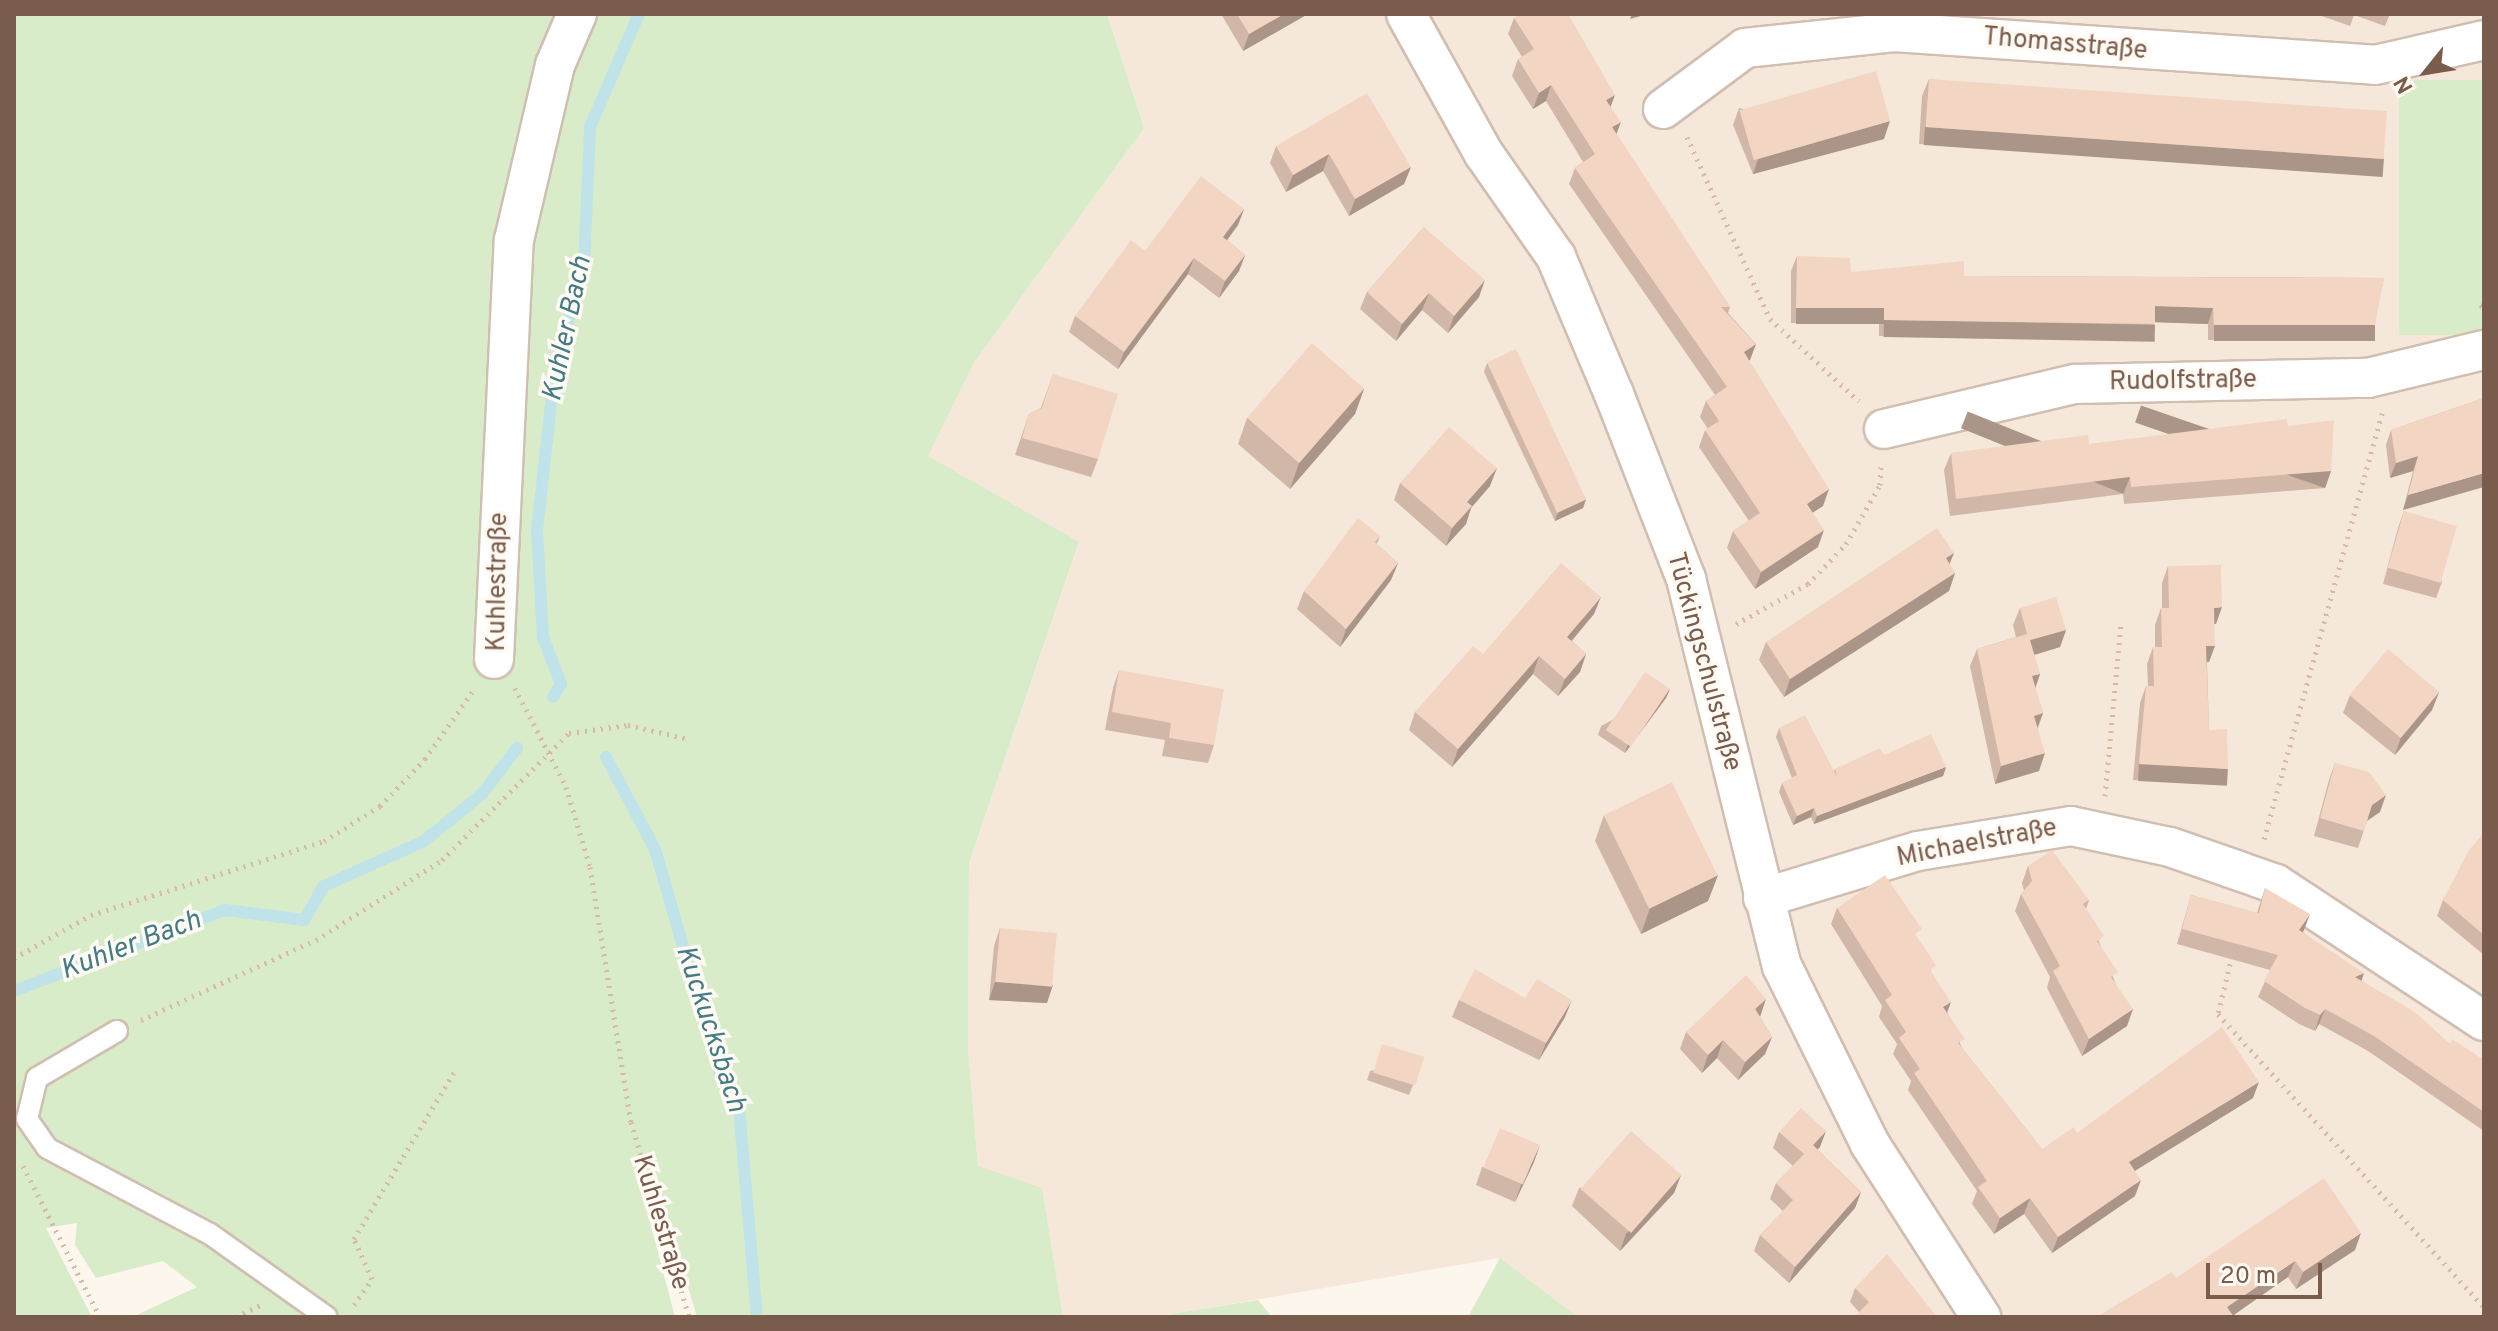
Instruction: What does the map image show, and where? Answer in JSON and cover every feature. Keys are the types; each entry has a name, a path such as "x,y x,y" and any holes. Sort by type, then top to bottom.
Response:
{"street":[{"name":"Kuhlestraße","path":"494,659 514,240 555,65 577,14"},
{"name":"Tückingschulstraße","path":"1406,14 1484,154 1556,257 1686,579 1782,966 1870,1144 1981,1317"},
{"name":"Thomasstraße","path":"1663,109 1745,48 1894,32 2375,65 2484,40"},
{"name":"Rudolfstraße","path":"1884,429 2075,384 2393,372 2484,350"},
{"name":"Michaelstraße","path":"1763,898 1918,851 2071,826 2253,877 2484,1021"}],"lane":[{"path":"117,1031 37,1078 27,1119 47,1148 210,1234 327,1317"}],"path":[{"path":"1663,109 1719,195 1770,319 1884,429 1880,485 1846,544 1808,584 1755,619 1699,634"},
{"path":"2253,877 2393,372"},
{"path":"2102,833 2121,624"},
{"name":"Kuhlestraße","path":"494,659 536,716 590,867 631,1122 689,1317"},
{"path":"14,958 91,915 324,841 380,806 425,759 494,659"},
{"path":"117,1031 316,940 442,860 569,733 628,725 688,739"},
{"path":"2234,949 2218,1014 2484,1307"},
{"path":"346,1317 372,1279 354,1239 454,1072"},
{"path":"27,1119 24,1177 100,1317"}],"shaded area":[{"path":"1107,14 2484,14 2484,1317 1578,1317 1500,1258 1154,1317 1063,1317 1042,1189 978,1167 968,1046 969,863 1079,543 927,457 975,361 1144,128"}],"green space":[{"path":"14,14 1107,14 1144,128 975,361 928,456 1079,542 969,863 968,1046 978,1166 1042,1188 1063,1317 697,1317 659,1192 645,1203 675,1317 132,1317 197,1287 163,1261 96,1278 75,1245 77,1223 46,1228 92,1317 14,1317"},
{"path":"2399,80 2484,80 2484,335 2399,335"},
{"path":"1500,1258 1578,1317 1468,1317"},
{"path":"1258,1300 1272,1317 1154,1317 1183,1312"}],"building":[{"path":"1237,14 1284,14 1249,34"},
{"path":"1520,14 1568,14 1615,95 1606,100 1621,122 1612,127 1730,307 1721,307 1756,344 1744,352 1829,489 1807,504 1824,530 1761,572 1733,531 1760,513 1705,430 1719,421 1706,401 1727,387 1575,168 1595,154 1551,85 1539,93 1518,59 1534,49 1514,18"},
{"path":"1876,71 1890,121 1754,160 1740,110"},
{"path":"1929,79 2387,111 2384,159 1926,127"},
{"path":"1367,93 1411,167 1355,199 1329,154 1293,175 1276,146"},
{"path":"1201,176 1244,209 1223,237 1245,255 1225,281 1194,258 1124,352 1075,316 1131,240 1145,251"},
{"path":"1424,227 1485,280 1454,316 1429,293 1402,324 1367,292"},
{"path":"1797,256 1850,258 1851,272 1964,261 1964,276 2384,278 2375,325 2214,325 2213,308 2155,306 2155,324 1884,320 1884,308 1796,308"},
{"path":"1312,343 1364,388 1299,463 1247,418"},
{"path":"1516,349 1586,499 1557,513 1487,363"},
{"path":"1053,374 1118,394 1098,459 1022,438 1029,414 1042,408"},
{"path":"2484,398 2484,473 2408,495 2418,456 2396,463 2391,430"},
{"path":"2287,419 2288,426 2334,420 2331,471 2131,487 2130,477 1956,499 1951,453 2088,435 2089,444"},
{"path":"1449,427 1497,468 1467,502 1472,506 1452,528 1400,483"},
{"path":"2404,511 2457,526 2441,583 2388,568"},
{"path":"1358,518 1380,536 1375,542 1398,563 1346,629 1304,591"},
{"path":"1937,528 1954,553 1946,558 1955,573 1790,679 1766,642"},
{"path":"1561,563 1601,597 1567,637 1586,654 1565,679 1539,656 1458,749 1415,712 1473,646 1483,654"},
{"path":"2221,565 2222,607 2214,608 2215,646 2206,646 2209,730 2227,729 2228,769 2139,764 2146,686 2154,686 2153,647 2162,647 2161,608 2169,608 2168,566"},
{"path":"2056,597 2066,630 2030,640 2040,674 2032,676 2043,713 2034,716 2045,753 2001,766 1977,649 2027,634 2020,608"},
{"path":"2388,649 2439,692 2401,738 2349,695"},
{"path":"1119,670 1224,689 1214,745 1169,738 1171,723 1112,712"},
{"path":"1645,672 1670,689 1631,747 1606,730"},
{"path":"1805,715 1837,777 1835,769 1880,748 1884,755 1931,734 1946,767 1817,816 1814,808 1797,816 1782,783 1797,775 1779,728"},
{"path":"2335,763 2369,772 2386,795 2372,805 2364,831 2320,818"},
{"path":"1672,782 1718,875 1649,909 1604,815"},
{"path":"2484,833 2484,935 2443,900 2469,850"},
{"path":"2052,850 2089,900 2083,904 2104,936 2097,941 2118,972 2111,977 2133,1009 2089,1039 2053,971 2060,966 2021,894 2032,881 2028,866"},
{"path":"1885,875 1922,929 1915,934 1936,965 1930,970 1951,1002 1943,1007 1965,1039 1958,1043 2042,1149 2074,1127 2077,1133 2222,1027 2259,1082 2129,1162 2141,1180 2058,1237 2030,1198 2000,1218 1978,1187 1987,1181 1914,1073 1920,1069 1899,1038 1906,1032 1885,1000 1892,995 1837,908"},
{"path":"2265,888 2310,914 2299,930 2364,973 2355,977 2415,1012 2450,1044 2452,1039 2484,1060 2484,1112 2374,1036 2325,1009 2320,1015 2305,1008 2264,981 2278,955 2182,929 2191,895 2259,913"},
{"path":"1000,928 1057,933 1052,987 995,982"},
{"path":"1475,969 1525,998 1537,979 1572,1000 1546,1043 1459,1000"},
{"path":"1746,975 1766,999 1755,1009 1772,1037 1745,1062 1723,1040 1708,1055 1686,1032"},
{"path":"1382,1044 1424,1057 1415,1086 1373,1073"},
{"path":"1801,1108 1826,1131 1813,1145 1861,1192 1795,1267 1760,1235 1793,1200 1776,1183 1804,1154 1779,1132"},
{"path":"1500,1128 1540,1145 1523,1184 1483,1168"},
{"path":"1631,1131 1682,1175 1631,1233 1580,1189"},
{"path":"2324,1178 2361,1233 2303,1272 2295,1261 2227,1307 2234,1317 2096,1317 2172,1272 2176,1278"},
{"path":"1887,1254 1937,1317 1854,1317 1869,1302 1855,1288"}],"waterway":[{"name":"Kuhler Bach","path":"553,697 561,684 543,637 537,531 556,360 584,267 590,127 639,14"},
{"name":"Kuhler Bach","path":"14,991 225,910 304,920 324,886 424,841 482,794 517,748"},
{"name":"Kuckucksbach","path":"606,757 655,849 718,1068 739,1108 757,1317"}]}
